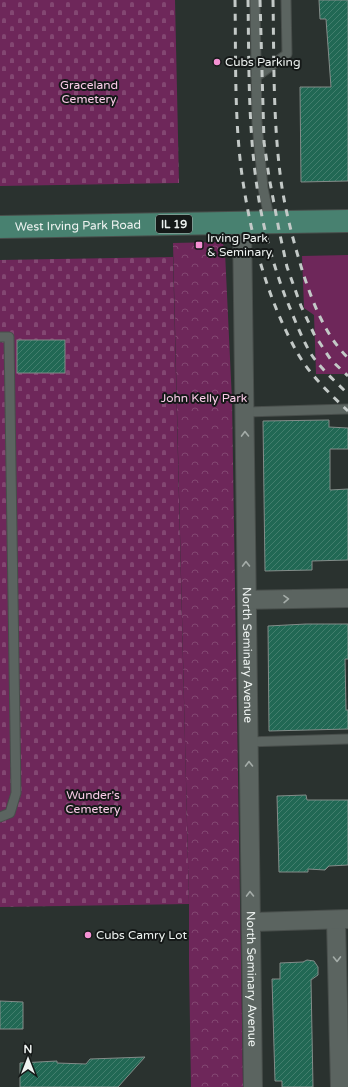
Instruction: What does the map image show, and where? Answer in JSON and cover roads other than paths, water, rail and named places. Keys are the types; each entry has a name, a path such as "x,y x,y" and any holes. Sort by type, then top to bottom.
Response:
{"main road":[{"name":"West Irving Park Road","path":"0,227 348,220"}],"street":[{"name":"North Seminary Avenue","path":"242,222 253,1087"},
{"path":"247,600 348,598"},
{"path":"251,922 342,920 340,1087"}],"lane":[{"path":"255,0 257,124 263,188 270,222"},
{"path":"256,77 287,54 286,0"},
{"path":"0,337 8,337 16,793 10,813 0,817"},
{"path":"244,412 348,409"},
{"path":"248,742 348,739"}],"railway":[{"path":"235,0 238,137 243,182 256,248 278,313 298,354 315,377 348,411"},
{"path":"248,0 252,141 259,201 268,242 285,296 307,347 319,365 348,394"},
{"path":"260,0 264,142 269,177 287,267 301,306 314,334 331,360 348,376"},
{"path":"273,0 276,130 280,173 286,211 292,236 311,296 326,329 348,358"}],"place":[{"name":"Cubs Parking","path":"217,62"},
{"name":"Irving Park & Seminary","path":"199,245"},
{"name":"Cubs Camry Lot","path":"88,935"}],"park label":[{"name":"Graceland Cemetery","path":"89,92"},
{"name":"John Kelly Park","path":"204,398"},
{"name":"Wunder's Cemetery","path":"93,802"}]}
